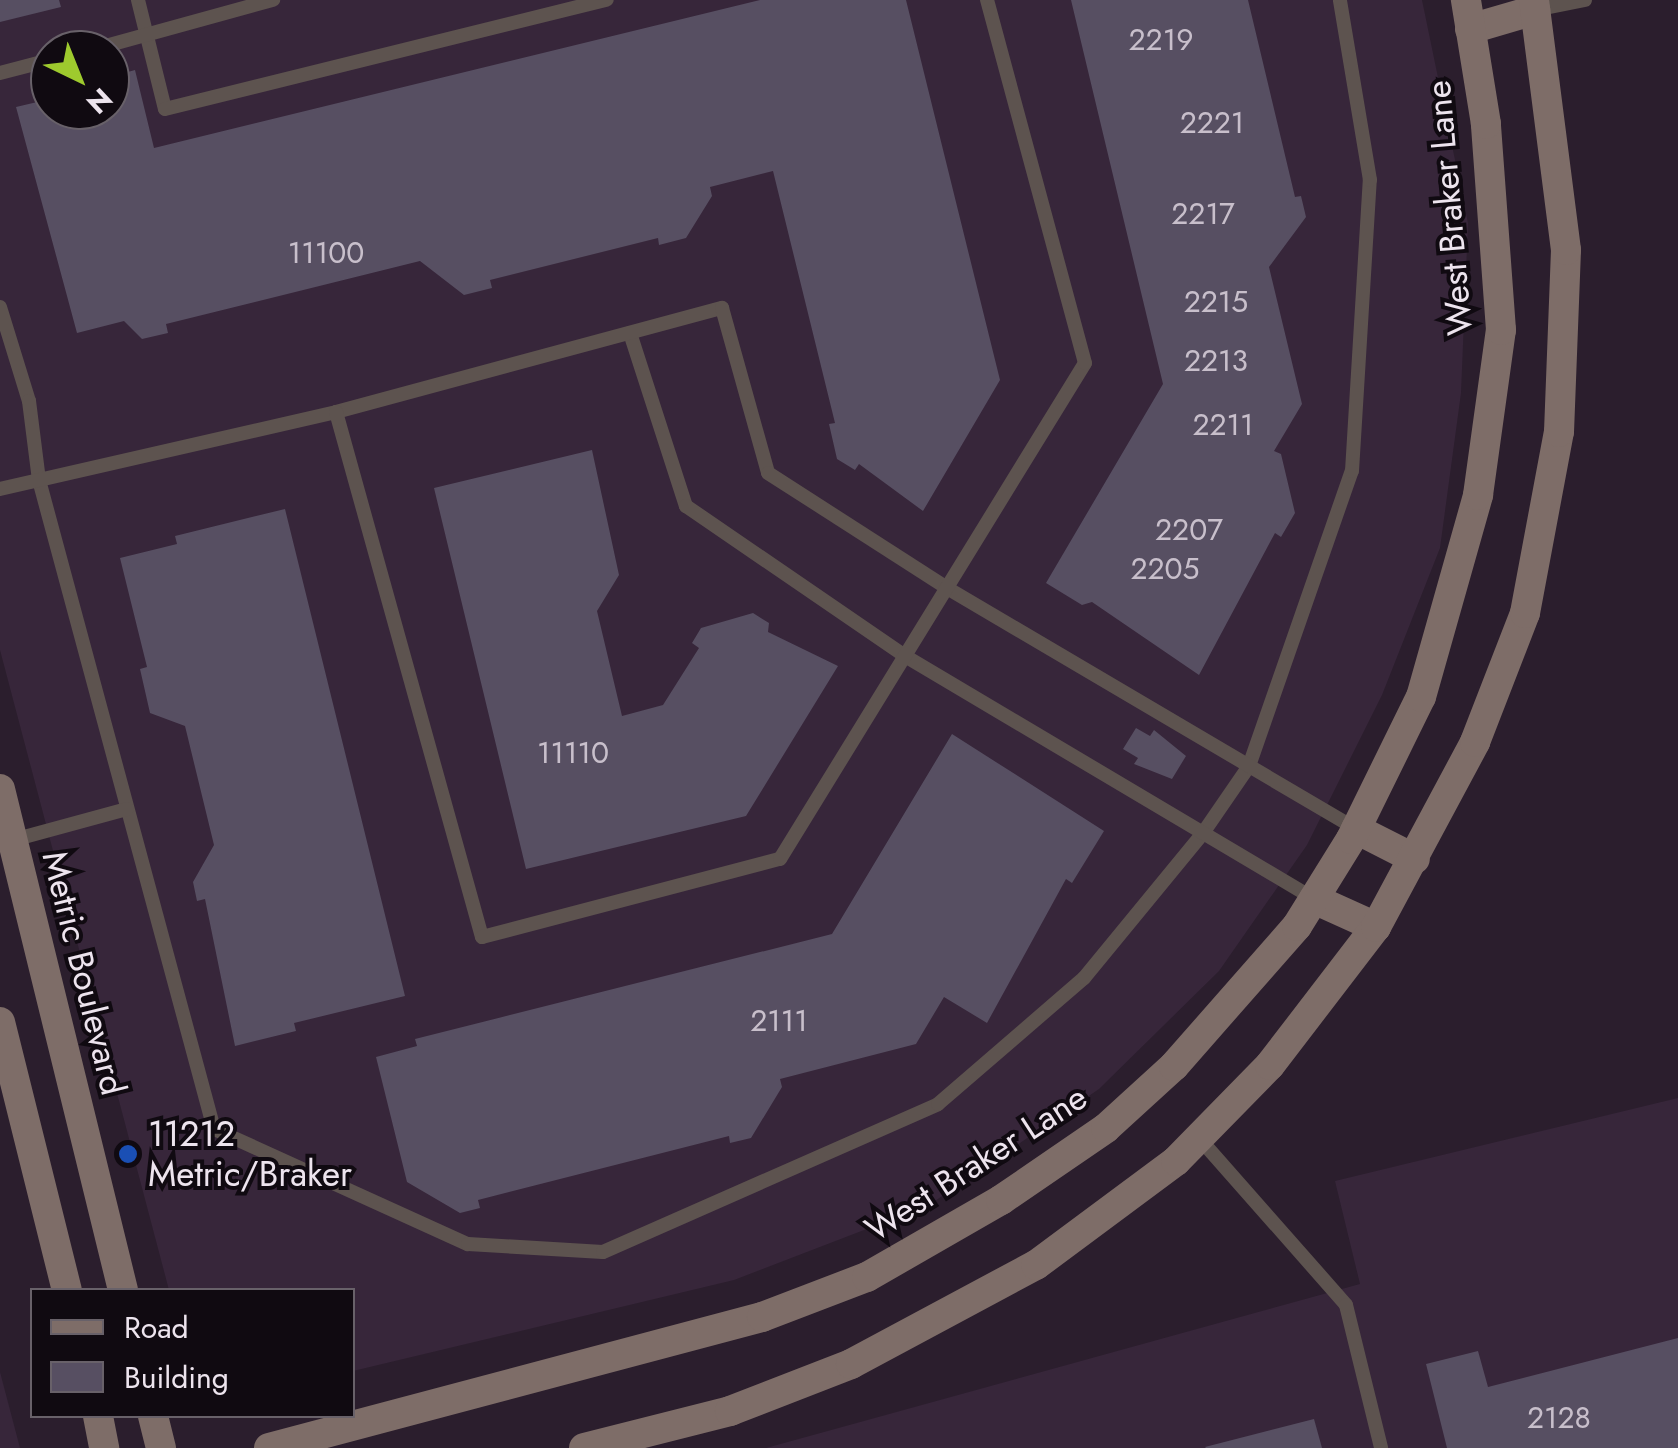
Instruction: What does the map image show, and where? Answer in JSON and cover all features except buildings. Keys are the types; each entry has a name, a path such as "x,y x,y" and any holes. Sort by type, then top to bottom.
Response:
{"main road":[{"path":"584,1448 730,1411 868,1356 1036,1265 1132,1197 1199,1138 1270,1065 1376,927 1475,742 1525,613 1559,432 1566,250 1535,5 1468,14"},
{"name":"West Braker Lane","path":"269,1448 762,1317 867,1277 1001,1200 1106,1128 1216,1022 1314,899 1356,829 1421,698 1478,494 1501,330 1486,124 1468,14"},
{"name":"Metric Boulevard","path":"0,789 123,1288"},
{"path":"1356,829 1415,858"},
{"path":"1314,899 1376,927"},
{"path":"0,1022 66,1288"},
{"path":"98,1418 104,1448"},
{"path":"154,1418 161,1448"}],"lane":[{"path":"138,0 166,109 607,0"},
{"path":"130,40 273,0"},
{"path":"336,412 482,937 780,859 1085,363 987,0"},
{"path":"0,306 28,401 38,480 214,1129 468,1244 603,1252 938,1104 1084,978 1203,833 1249,766 1352,471 1370,180 1340,0"},
{"path":"1535,5 1585,0"},
{"path":"0,73 30,65"},
{"path":"0,489 336,412 722,308 768,472 947,588 1356,829"},
{"path":"630,333 686,506 904,656 1314,899"},
{"path":"12,840 127,809"},
{"path":"1199,1138 1346,1305 1382,1448"}],"shaded area":[{"path":"0,0 1422,0 1468,223 1461,393 1440,548 1382,695 1307,845 1219,971 1099,1089 929,1205 734,1280 355,1371 355,1288 168,1288 0,650"},
{"path":"1678,1098 1678,1448 766,1448 1360,1284 1335,1181"},
{"path":"0,1372 20,1448 0,1448"}],"place":[{"name":"11212 Metric/Braker","path":"128,1154"}]}
